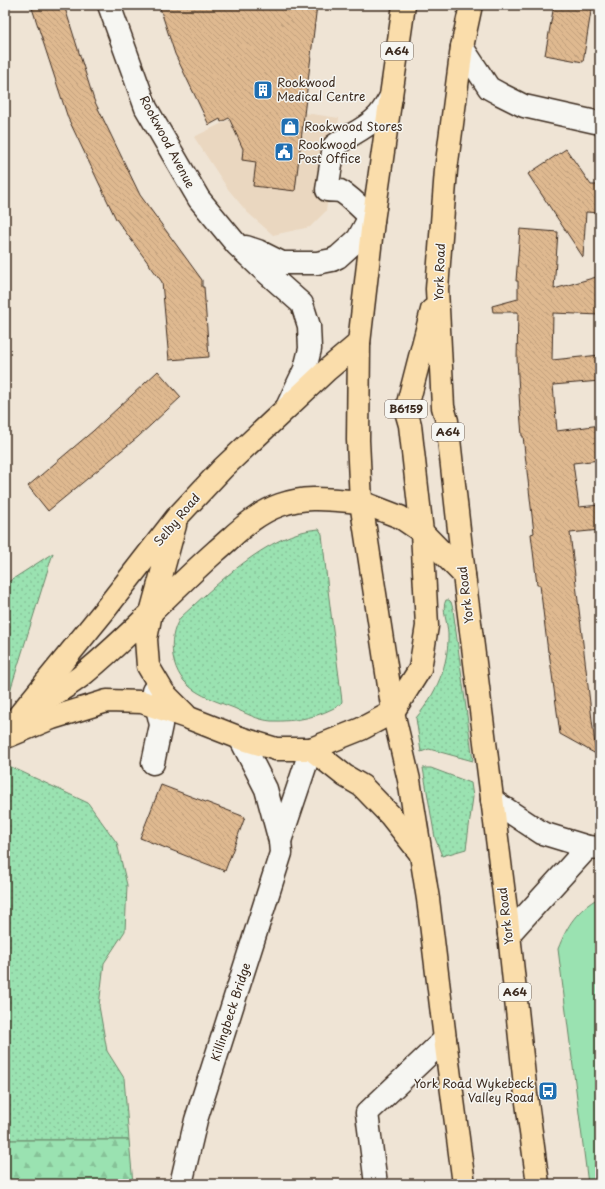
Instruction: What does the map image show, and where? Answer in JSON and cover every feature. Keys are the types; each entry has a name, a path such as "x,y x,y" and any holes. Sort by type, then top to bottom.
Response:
{"main road":[{"name":"A64","path":"404,5 373,214 359,344 358,440 361,502 393,712 409,780 421,854 464,1184"},
{"name":"York Road","path":"471,5 462,47 446,170 437,289 443,407 446,421 525,1087 538,1184"},
{"name":"B6159","path":"5,737 52,718 107,701 142,702 240,738 276,749 311,749 361,730 393,712 420,669 427,626 422,532 410,424 406,411 437,289"},
{"name":"Selby Road","path":"11,724 104,611 177,517 223,468 327,370 359,344"},
{"name":"Selby Road","path":"11,724 79,677 254,518 279,505 307,498 361,502 400,517 422,532 464,575"},
{"path":"177,517 151,613 146,639 148,666 164,693 189,718"},
{"path":"311,749 345,776 362,786 390,815 421,854"}],"street":[{"name":"Rookwood Avenue","path":"109,5 146,108 198,199 238,245 259,266 302,304 309,326 310,349 305,369 288,407"},
{"path":"462,47 489,88 524,106 600,123"},
{"path":"238,245 258,251 282,263 317,263 332,260 338,257 358,239 373,214 345,194 339,191 327,190 334,146 344,138 352,136 376,118 391,98"},
{"path":"148,666 161,725 153,763"},
{"name":"Killingbeck Bridge","path":"181,1184 196,1120 281,853 280,841 266,789 240,738"},
{"name":"Killingbeck Bridge","path":"280,841 311,749"},
{"path":"492,800 542,833 594,847 508,934"},
{"path":"376,1184 367,1113 444,1039"}],"shaded area":[{"path":"257,106 339,118 326,211 310,227 273,235 247,212 228,189 194,137"}],"green space":[{"path":"319,529 322,534 342,701 341,704 333,709 308,718 290,721 271,721 252,716 195,691 181,677 176,668 173,656 173,636 180,618 209,591 262,550 300,532"},
{"path":"53,553 10,691 5,668 5,584"},
{"path":"446,600 451,602 453,609 473,761 429,749 421,752 416,718 430,699 444,668 448,646 448,630 444,608"},
{"path":"5,764 88,803 117,843 127,885 125,931 104,963 99,1006 107,1051 124,1078 129,1140 5,1140"},
{"path":"423,768 431,768 471,783 473,797 466,849 442,856 435,838"},
{"path":"600,897 600,1184 588,1184 558,949 569,925 579,913"},
{"path":"5,1140 129,1140 133,1184 5,1184"}],"building":[{"path":"31,5 64,5 94,100 140,195 202,280 202,287 204,287 209,357 169,360 162,282 116,219 68,118"},
{"path":"159,5 317,5 295,191 253,186 256,162 242,160 243,149 229,118 221,122 220,119 209,125 175,54"},
{"path":"554,5 592,5 583,62 545,55"},
{"path":"566,149 591,185 600,185 600,213 586,212 583,257 528,174"},
{"path":"520,229 558,232 554,289 600,276 600,315 553,313 552,360 600,355 600,381 553,385 557,431 600,425 600,460 573,463 579,507 600,505 600,530 570,533 596,754 560,734 540,585 537,585 531,534 534,533 522,436 517,359 518,312 493,312 492,306 518,299 518,281 516,281"},
{"path":"158,371 181,397 138,437 48,511 28,486 93,431"},
{"path":"161,785 245,817 225,871 140,838"}],"place":[{"name":"Rookwood Medical Centre","path":"263,90"},
{"name":"Rookwood Stores","path":"290,127"},
{"name":"Rookwood Post Office","path":"284,152"},
{"name":"York Road Wykebeck Valley Road","path":"548,1091"}]}
